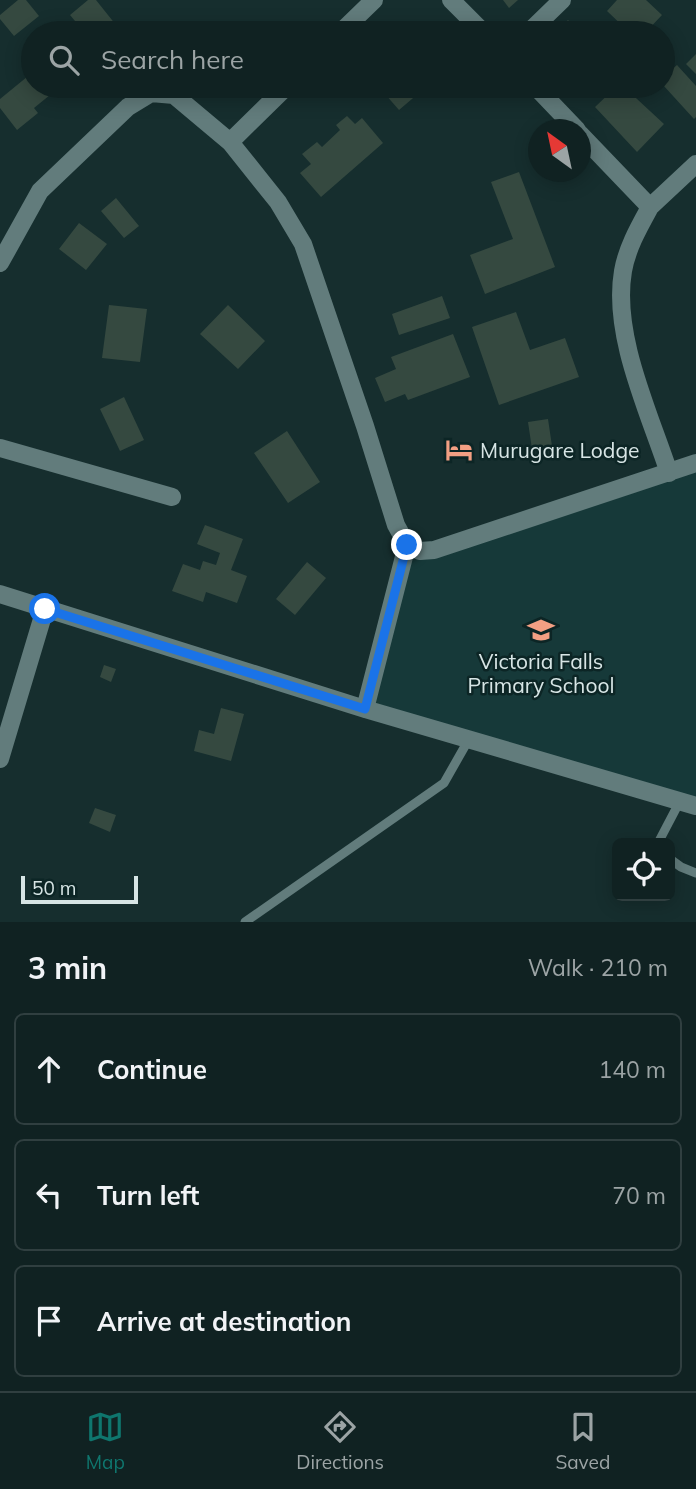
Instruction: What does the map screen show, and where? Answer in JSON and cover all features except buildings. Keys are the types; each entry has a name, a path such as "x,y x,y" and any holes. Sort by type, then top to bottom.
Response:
{"street":[{"path":"352,21 374,0"},
{"path":"451,0 472,21"},
{"path":"540,21 562,0"},
{"path":"0,263 40,191 128,107 143,98"},
{"path":"178,98 230,142 278,202 303,244 396,525 407,545 421,551 434,550 696,463"},
{"path":"230,142 275,98"},
{"path":"546,98 566,119"},
{"path":"591,145 650,207"},
{"path":"669,472 629,352 621,312 623,271 630,244 650,207 696,164"},
{"path":"0,448 172,497"},
{"path":"365,709 407,545"},
{"path":"0,594 365,709 688,804"},
{"path":"0,759 45,609"}],"lane":[{"path":"245,922 444,783 469,739"},
{"path":"662,838 688,804"},
{"path":"675,863 696,873"}],"shaded area":[{"name":"Victoria Falls Primary School","path":"696,463 696,805 365,709 407,545 420,551"}],"place":[{"name":"Murugare Lodge","path":"459,450"},
{"name":"Victoria Falls Primary School","path":"541,630"}],"route":[{"path":"45,609 365,709 407,545"}]}
